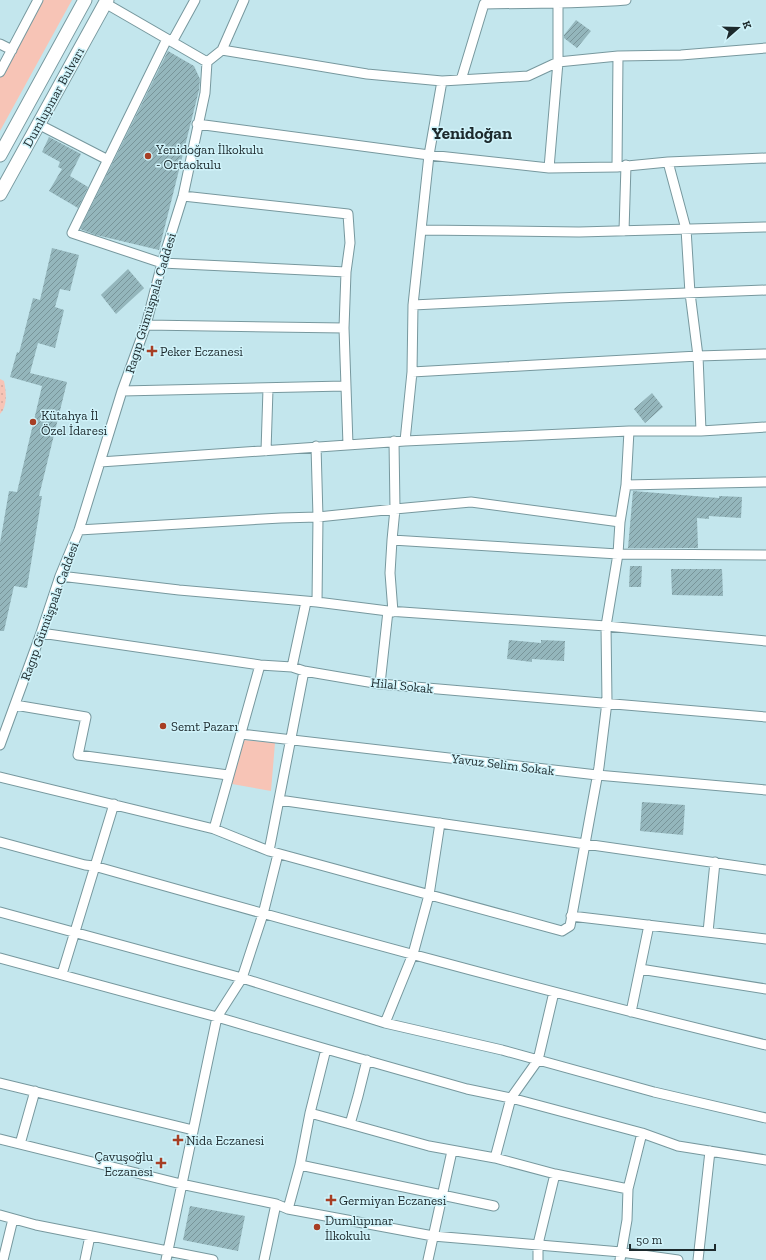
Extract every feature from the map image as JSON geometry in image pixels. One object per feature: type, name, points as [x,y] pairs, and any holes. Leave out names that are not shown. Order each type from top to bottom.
[{"type":"main road","name":"Dumlupınar Bulvarı","points":[[0,155],[85,0]]},
{"type":"main road","name":"Dumlupınar Bulvarı","points":[[0,194],[106,2]]},
{"type":"street","points":[[0,72],[38,0]]},
{"type":"street","points":[[195,0],[170,40],[72,233],[162,263],[346,272]]},
{"type":"street","points":[[106,2],[206,62],[222,50],[244,0]]},
{"type":"street","points":[[462,80],[484,4],[558,1],[588,3],[626,0]]},
{"type":"street","points":[[549,168],[558,62],[558,1]]},
{"type":"street","points":[[0,44],[12,50]]},
{"type":"street","points":[[222,50],[367,74],[442,81],[528,76],[558,62],[618,56],[680,55],[766,48]]},
{"type":"street","points":[[617,167],[618,56]]},
{"type":"street","name":"Ragıp Gümüşpala Caddesi","points":[[0,745],[60,576],[79,530],[122,391],[146,324],[162,263],[183,196],[205,93],[206,62]]},
{"type":"street","points":[[405,441],[412,372],[413,305],[429,155],[442,81]]},
{"type":"street","points":[[38,124],[108,160]]},
{"type":"street","points":[[198,124],[429,155],[549,168],[617,167],[668,162],[766,158]]},
{"type":"street","points":[[668,162],[686,229],[690,293],[698,356],[701,431]]},
{"type":"street","points":[[624,231],[626,165]]},
{"type":"street","points":[[183,196],[348,214],[350,243],[346,272],[344,328],[348,445]]},
{"type":"street","points":[[422,230],[579,232],[766,227]]},
{"type":"street","points":[[413,305],[766,290]]},
{"type":"street","points":[[146,324],[344,328]]},
{"type":"street","points":[[412,372],[698,356],[766,354]]},
{"type":"street","points":[[122,391],[268,389],[345,386]]},
{"type":"street","points":[[266,450],[268,389]]},
{"type":"street","points":[[100,462],[394,441],[629,431],[701,431],[766,427]]},
{"type":"street","points":[[0,776],[214,828],[273,852],[562,931],[570,926],[597,775],[607,702],[606,626],[618,554],[620,522],[626,485],[629,431]]},
{"type":"street","points":[[380,684],[391,612],[390,573],[395,509],[394,441]]},
{"type":"street","points":[[316,446],[318,517],[317,602]]},
{"type":"street","points":[[626,485],[766,482]]},
{"type":"street","points":[[79,530],[318,517],[471,502],[620,522]]},
{"type":"street","points":[[392,540],[618,554],[766,555]]},
{"type":"street","points":[[60,576],[179,590],[317,602],[391,612],[606,626],[766,641]]},
{"type":"street","points":[[292,667],[306,602]]},
{"type":"street","name":"Hilal Sokak","points":[[41,633],[260,665],[292,667],[304,671],[380,684],[607,702],[766,717]]},
{"type":"street","points":[[214,828],[260,665]]},
{"type":"street","points":[[167,1256],[217,1017],[242,978],[263,914],[273,852],[279,800],[304,671]]},
{"type":"street","points":[[15,705],[86,717],[78,755],[228,775]]},
{"type":"street","name":"Yavuz Selim Sokak","points":[[240,734],[597,775],[766,790]]},
{"type":"street","points":[[279,800],[766,870]]},
{"type":"street","points":[[62,974],[114,804]]},
{"type":"street","points":[[385,1023],[413,954],[429,895],[440,823]]},
{"type":"street","points":[[0,842],[85,865],[94,866],[263,914],[554,992],[766,1045]]},
{"type":"street","points":[[708,932],[715,862]]},
{"type":"street","points":[[0,912],[242,978],[385,1023],[494,1048],[654,1092],[766,1118]]},
{"type":"street","points":[[571,916],[766,939]]},
{"type":"street","points":[[631,1012],[649,925]]},
{"type":"street","points":[[0,958],[217,1017],[467,1089],[511,1098],[642,1133],[678,1146],[766,1160]]},
{"type":"street","points":[[640,969],[766,989]]},
{"type":"street","points":[[495,1158],[511,1098],[538,1060],[554,992]]},
{"type":"street","points":[[288,1209],[300,1165],[310,1113],[326,1049]]},
{"type":"street","points":[[350,1124],[366,1060]]},
{"type":"street","points":[[0,1082],[193,1130]]},
{"type":"street","points":[[20,1144],[34,1091]]},
{"type":"street","points":[[310,1113],[452,1151],[495,1158],[555,1174],[628,1189]]},
{"type":"street","points":[[621,1256],[627,1220],[628,1189],[642,1133]]},
{"type":"street","points":[[0,1139],[181,1184],[276,1204],[288,1209],[433,1236],[538,1244],[621,1256],[678,1260]]},
{"type":"street","points":[[428,1260],[452,1151]]},
{"type":"street","points":[[698,1260],[710,1151]]},
{"type":"street","points":[[300,1165],[494,1206]]},
{"type":"street","points":[[538,1260],[538,1244],[555,1174]]},
{"type":"street","points":[[264,1260],[276,1204]]},
{"type":"street","points":[[0,1216],[90,1236],[167,1256],[213,1260]]},
{"type":"street","points":[[3,1260],[13,1219]]},
{"type":"street","points":[[85,1260],[90,1236]]},
{"type":"shaded area","points":[[39,0],[72,0],[0,131],[0,74]]},
{"type":"shaded area","points":[[0,379],[4,381],[6,398],[3,411],[0,414]]},
{"type":"shaded area","points":[[243,740],[275,743],[271,791],[232,784]]},
{"type":"building","points":[[576,20],[591,31],[577,48],[564,38],[564,35]]},
{"type":"building","name":"Yenidoğan İlkokulu - Ortaokulu","points":[[168,51],[194,66],[200,79],[199,90],[159,250],[96,235],[80,229]]},
{"type":"building","points":[[49,137],[81,154],[70,176],[88,187],[78,208],[49,191],[62,169],[58,167],[60,162],[42,152]]},
{"type":"building","points":[[52,248],[79,255],[70,291],[60,289],[55,307],[64,310],[55,348],[38,343],[30,373],[67,382],[39,496],[42,496],[27,588],[14,586],[4,631],[0,631],[0,543],[9,491],[17,492],[42,386],[10,377],[17,352],[19,353],[33,298],[40,300]]},
{"type":"building","points":[[128,269],[144,288],[116,314],[101,295]]},
{"type":"building","points":[[652,393],[663,407],[645,423],[634,409]]},
{"type":"building","points":[[633,491],[719,498],[719,496],[742,497],[741,518],[709,516],[709,519],[697,518],[698,548],[628,548]]},
{"type":"building","points":[[630,566],[642,566],[641,587],[629,587]]},
{"type":"building","points":[[671,569],[722,569],[723,596],[672,595]]},
{"type":"building","points":[[509,640],[541,643],[541,640],[565,641],[564,661],[532,659],[532,662],[507,659]]},
{"type":"building","points":[[642,802],[685,805],[683,835],[640,831]]},
{"type":"building","points":[[190,1206],[245,1216],[238,1251],[183,1240]]},
{"type":"place","name":"Yenidoğan İlkokulu - Ortaokulu","points":[[148,156]]},
{"type":"place","name":"Peker Eczanesi","points":[[152,351]]},
{"type":"place","name":"Kütahya İl Özel İdaresi","points":[[33,422]]},
{"type":"place","name":"Semt Pazarı","points":[[163,726]]},
{"type":"place","name":"Nida Eczanesi","points":[[178,1140]]},
{"type":"place","name":"Çavuşoğlu Eczanesi","points":[[161,1163]]},
{"type":"place","name":"Germiyan Eczanesi","points":[[331,1200]]},
{"type":"place","name":"Dumlupınar İlkokulu","points":[[317,1227]]},
{"type":"district","name":"Yenidoğan","points":[[472,133]]}]
